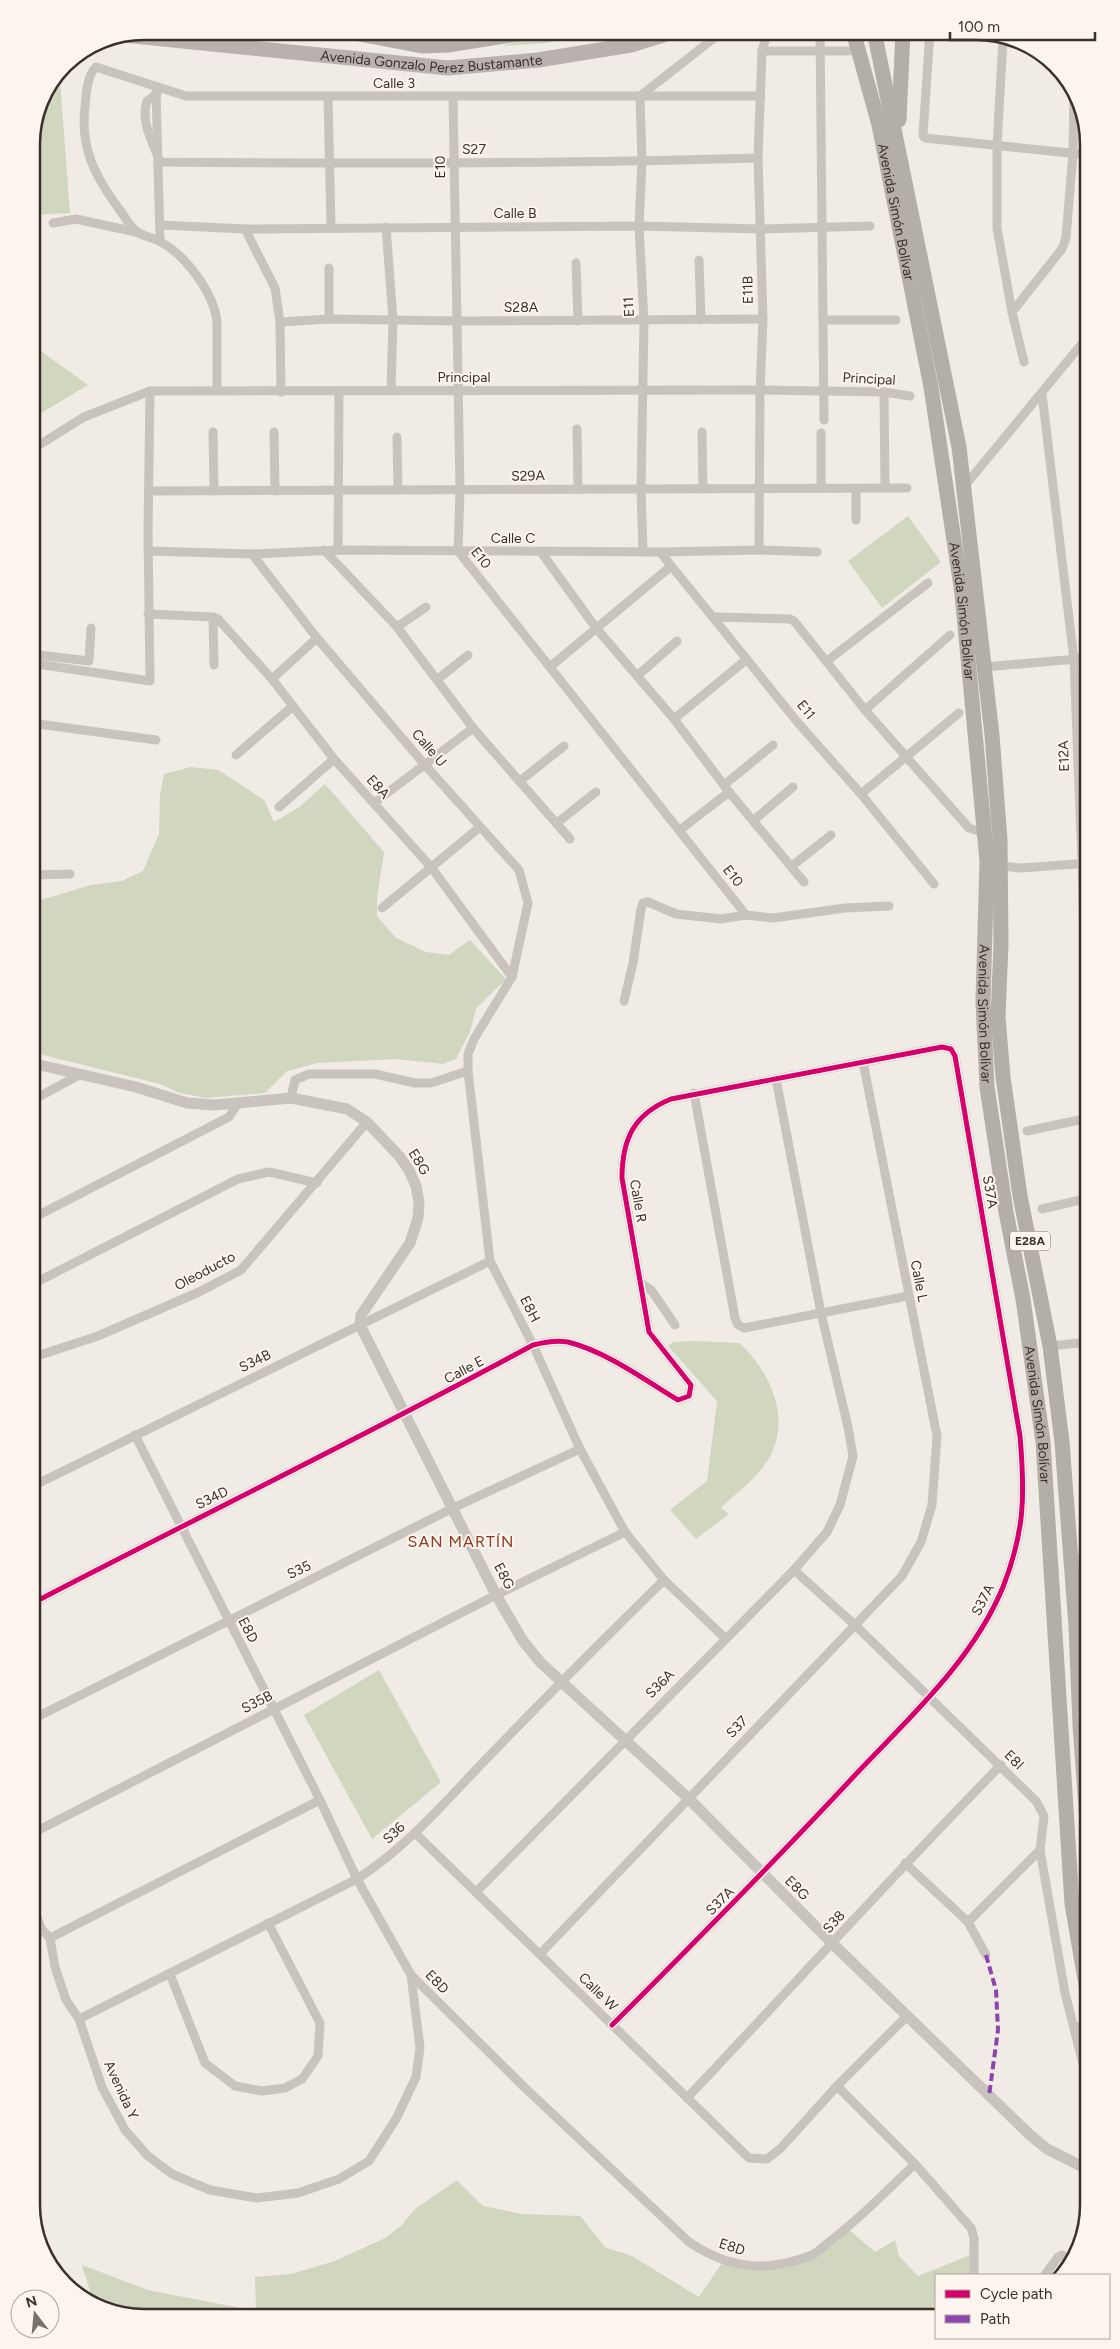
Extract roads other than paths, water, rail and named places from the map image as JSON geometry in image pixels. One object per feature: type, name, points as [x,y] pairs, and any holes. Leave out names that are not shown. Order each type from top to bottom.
[{"type":"highway","points":[[390,40],[422,46],[457,44],[482,40]]},
{"type":"highway","name":"Avenida Simón Bolívar","points":[[855,40],[879,125],[931,387],[962,594],[987,861],[984,948],[987,1087],[1006,1212],[1023,1299],[1043,1442],[1072,1904],[1080,1951]]},
{"type":"highway","name":"Avenida Simón Bolívar","points":[[876,40],[959,447],[984,667],[1001,866],[998,1017],[1003,1077],[1019,1188],[1050,1346],[1062,1442],[1080,1712]]},
{"type":"highway","points":[[898,144],[902,40]]},
{"type":"highway","points":[[1065,1779],[1072,1775],[1079,1779],[1080,1784]]},
{"type":"main road","name":"Avenida Gonzalo Perez Bustamante","points":[[196,40],[448,68],[538,60],[631,45],[647,40]]},
{"type":"street","points":[[640,96],[667,77],[712,40]]},
{"type":"street","name":"E11B","points":[[759,550],[760,390],[763,319],[758,158],[762,51],[765,40]]},
{"type":"street","points":[[820,40],[824,420]]},
{"type":"street","points":[[929,40],[923,135],[925,138],[1080,153]]},
{"type":"street","points":[[1003,44],[997,146],[997,228],[1012,312],[1024,362]]},
{"type":"street","points":[[762,51],[849,51]]},
{"type":"street","name":"Calle 3","points":[[136,232],[99,182],[88,154],[83,124],[86,93],[93,70],[96,67],[103,68],[156,91],[186,96],[761,96]]},
{"type":"street","points":[[663,97],[661,91],[667,77]]},
{"type":"street","points":[[156,91],[160,162],[160,241]]},
{"type":"street","name":"E11","points":[[640,96],[642,162],[639,226],[644,321],[641,489],[643,550]]},
{"type":"street","points":[[328,97],[332,226]]},
{"type":"street","name":"E10","points":[[453,97],[460,490],[458,551],[551,666],[746,915]]},
{"type":"street","points":[[1012,312],[1062,248],[1066,238],[1073,153],[1074,110]]},
{"type":"street","name":"S27","points":[[160,162],[330,164],[642,162],[758,158]]},
{"type":"street","points":[[54,223],[76,218],[136,232],[160,241],[189,266],[206,288],[216,313],[217,391]]},
{"type":"street","name":"Calle B","points":[[161,225],[245,228],[332,226],[639,226],[761,229],[870,226]]},
{"type":"street","points":[[386,227],[393,319],[391,391]]},
{"type":"street","points":[[245,228],[273,280],[280,322],[280,392]]},
{"type":"street","points":[[699,260],[701,320]]},
{"type":"street","points":[[576,263],[578,321]]},
{"type":"street","points":[[329,268],[329,319]]},
{"type":"street","name":"S28A","points":[[280,322],[329,319],[458,321],[763,319]]},
{"type":"street","points":[[823,320],[896,320]]},
{"type":"street","points":[[963,488],[1080,345]]},
{"type":"street","name":"Principal","points":[[40,445],[84,417],[150,391],[823,390],[884,392],[910,396]]},
{"type":"street","points":[[40,664],[150,681],[148,551],[150,391]]},
{"type":"street","points":[[338,550],[339,392]]},
{"type":"street","points":[[884,392],[885,488]]},
{"type":"street","name":"E12A","points":[[1042,394],[1074,660],[1080,771]]},
{"type":"street","points":[[577,429],[578,489]]},
{"type":"street","points":[[213,432],[214,491]]},
{"type":"street","points":[[274,432],[275,490]]},
{"type":"street","points":[[702,432],[703,489]]},
{"type":"street","points":[[821,433],[821,488]]},
{"type":"street","points":[[397,437],[398,490]]},
{"type":"street","name":"S29A","points":[[149,491],[275,490],[338,492],[398,490],[908,488]]},
{"type":"street","points":[[856,489],[856,520]]},
{"type":"street","points":[[324,550],[397,628],[438,678],[473,728],[570,839]]},
{"type":"street","name":"Calle C","points":[[148,551],[252,554],[324,550],[541,552],[643,550],[660,552],[759,550],[817,552]]},
{"type":"street","points":[[541,552],[596,628],[674,719],[726,788],[804,882]]},
{"type":"street","name":"E11","points":[[660,552],[670,567],[810,736],[861,794],[934,884]]},
{"type":"street","name":"Calle U","points":[[252,554],[317,638],[425,765],[519,870],[525,886],[528,903],[512,978]]},
{"type":"street","points":[[551,666],[670,567]]},
{"type":"street","points":[[827,661],[928,583]]},
{"type":"street","points":[[397,628],[426,607]]},
{"type":"street","points":[[148,614],[216,618],[214,665]]},
{"type":"street","name":"E8A","points":[[216,618],[272,679],[334,759],[431,867],[512,978]]},
{"type":"street","points":[[714,618],[790,619],[794,621],[865,710],[969,828],[985,832]]},
{"type":"street","points":[[40,655],[89,661],[91,628]]},
{"type":"street","points":[[865,710],[950,635]]},
{"type":"street","points":[[272,679],[317,638]]},
{"type":"street","points":[[637,676],[677,641]]},
{"type":"street","points":[[438,678],[468,655]]},
{"type":"street","points":[[674,719],[748,659]]},
{"type":"street","points":[[984,667],[1080,659]]},
{"type":"street","points":[[236,755],[293,706]]},
{"type":"street","points":[[861,794],[960,713]]},
{"type":"street","points":[[40,724],[156,740]]},
{"type":"street","points":[[374,803],[473,728]]},
{"type":"street","points":[[680,830],[772,745]]},
{"type":"street","points":[[520,781],[564,746]]},
{"type":"street","points":[[280,807],[334,759]]},
{"type":"street","points":[[754,820],[792,788]]},
{"type":"street","points":[[557,824],[596,792]]},
{"type":"street","points":[[382,908],[480,827]]},
{"type":"street","points":[[792,866],[831,835]]},
{"type":"street","points":[[1001,866],[1021,868],[1080,864]]},
{"type":"street","points":[[40,875],[70,874]]},
{"type":"street","points":[[624,1002],[644,903],[648,902],[676,914],[721,919],[746,915],[773,918],[845,908],[889,906]]},
{"type":"street","name":"E8H","points":[[512,978],[474,1039],[468,1054],[468,1070],[490,1262],[533,1345],[580,1449],[625,1532],[664,1580],[725,1638]]},
{"type":"street","name":"Calle R","points":[[533,1345],[549,1341],[568,1342],[619,1365],[678,1400],[683,1399],[691,1391],[691,1385],[650,1332],[622,1178],[622,1155],[631,1131],[654,1106],[694,1093],[942,1047],[951,1048]]},
{"type":"street","name":"S37A","points":[[612,2024],[762,1874],[929,1697],[972,1644],[1002,1588],[1019,1537],[1024,1491],[1020,1436],[956,1056],[951,1048]]},
{"type":"street","name":"Calle L","points":[[862,1062],[937,1436],[932,1506]]},
{"type":"street","name":"E8G","points":[[40,1065],[81,1074],[187,1103],[201,1105],[291,1098],[348,1109],[367,1122],[399,1156],[409,1170],[416,1186],[419,1202],[418,1218],[410,1243],[361,1315],[360,1326],[496,1596],[523,1641],[561,1682],[626,1739],[688,1798],[833,1944],[1030,2135],[1047,2149],[1080,2166]]},
{"type":"street","points":[[291,1098],[295,1080],[309,1074],[374,1074],[415,1083],[431,1083],[468,1070]]},
{"type":"street","points":[[40,1096],[81,1074]]},
{"type":"street","name":"S36A","points":[[476,1892],[794,1570],[827,1532],[840,1505],[853,1456],[821,1313],[776,1079]]},
{"type":"street","points":[[694,1093],[735,1318],[738,1325],[744,1328],[908,1296]]},
{"type":"street","points":[[40,1214],[229,1117],[238,1103]]},
{"type":"street","points":[[1028,1131],[1080,1120]]},
{"type":"street","name":"Oleoducto","points":[[40,1355],[98,1336],[199,1292],[242,1270],[367,1122]]},
{"type":"street","points":[[40,1280],[238,1179],[269,1172],[317,1183]]},
{"type":"street","points":[[1042,1209],[1080,1200]]},
{"type":"street","name":"S34B","points":[[40,1482],[490,1262]]},
{"type":"street","points":[[641,1283],[652,1291],[675,1325]]},
{"type":"street","points":[[1050,1346],[1080,1343]]},
{"type":"street","name":"Calle E","points":[[405,1414],[533,1345]]},
{"type":"street","name":"S34D","points":[[40,1599],[182,1525],[405,1414]]},
{"type":"street","name":"E8D","points":[[135,1435],[320,1800],[357,1878],[411,1975],[523,2086],[689,2242],[703,2252],[741,2266],[762,2268],[813,2254],[848,2228],[915,2164]]},
{"type":"street","name":"S35","points":[[40,1715],[453,1508],[580,1449]]},
{"type":"street","name":"S37","points":[[540,1954],[902,1576],[921,1542],[932,1506]]},
{"type":"street","name":"S35B","points":[[40,1829],[625,1532]]},
{"type":"street","points":[[1071,1559],[1080,1558]]},
{"type":"street","name":"E8I","points":[[794,1570],[856,1626],[1036,1801],[1044,1816],[1040,1850],[1065,1993],[1074,2027]]},
{"type":"street","name":"S36","points":[[79,2019],[357,1878],[382,1863],[415,1833],[561,1682],[664,1580]]},
{"type":"street","name":"S38","points":[[687,2098],[833,1944],[905,1863],[1001,1765]]},
{"type":"street","points":[[50,1938],[320,1800]]},
{"type":"street","name":"Calle W","points":[[415,1833],[749,2158],[767,2159],[781,2148],[837,2086]]},
{"type":"street","points":[[968,1922],[1040,1850]]},
{"type":"street","points":[[905,1863],[968,1922],[986,1955]]},
{"type":"street","points":[[170,1974],[206,2064],[235,2086],[262,2091],[285,2088],[302,2079],[318,2056],[320,2024],[268,1923]]},
{"type":"street","name":"Avenida Y","points":[[40,1925],[50,1938],[55,1967],[66,2000],[79,2019],[102,2087],[124,2130],[148,2156],[172,2174],[210,2190],[257,2198],[298,2193],[339,2179],[369,2161],[396,2119],[416,2077],[420,2048],[411,1975]]},
{"type":"street","points":[[907,2016],[837,2086],[915,2164],[971,2228],[974,2238],[974,2274]]},
{"type":"street","points":[[1080,2027],[1074,2027],[1080,2051]]},
{"type":"street","points":[[1046,2274],[1058,2257],[1062,2255],[1065,2258]]},
{"type":"district","name":"SAN MARTÍN","points":[[461,1541]]}]
